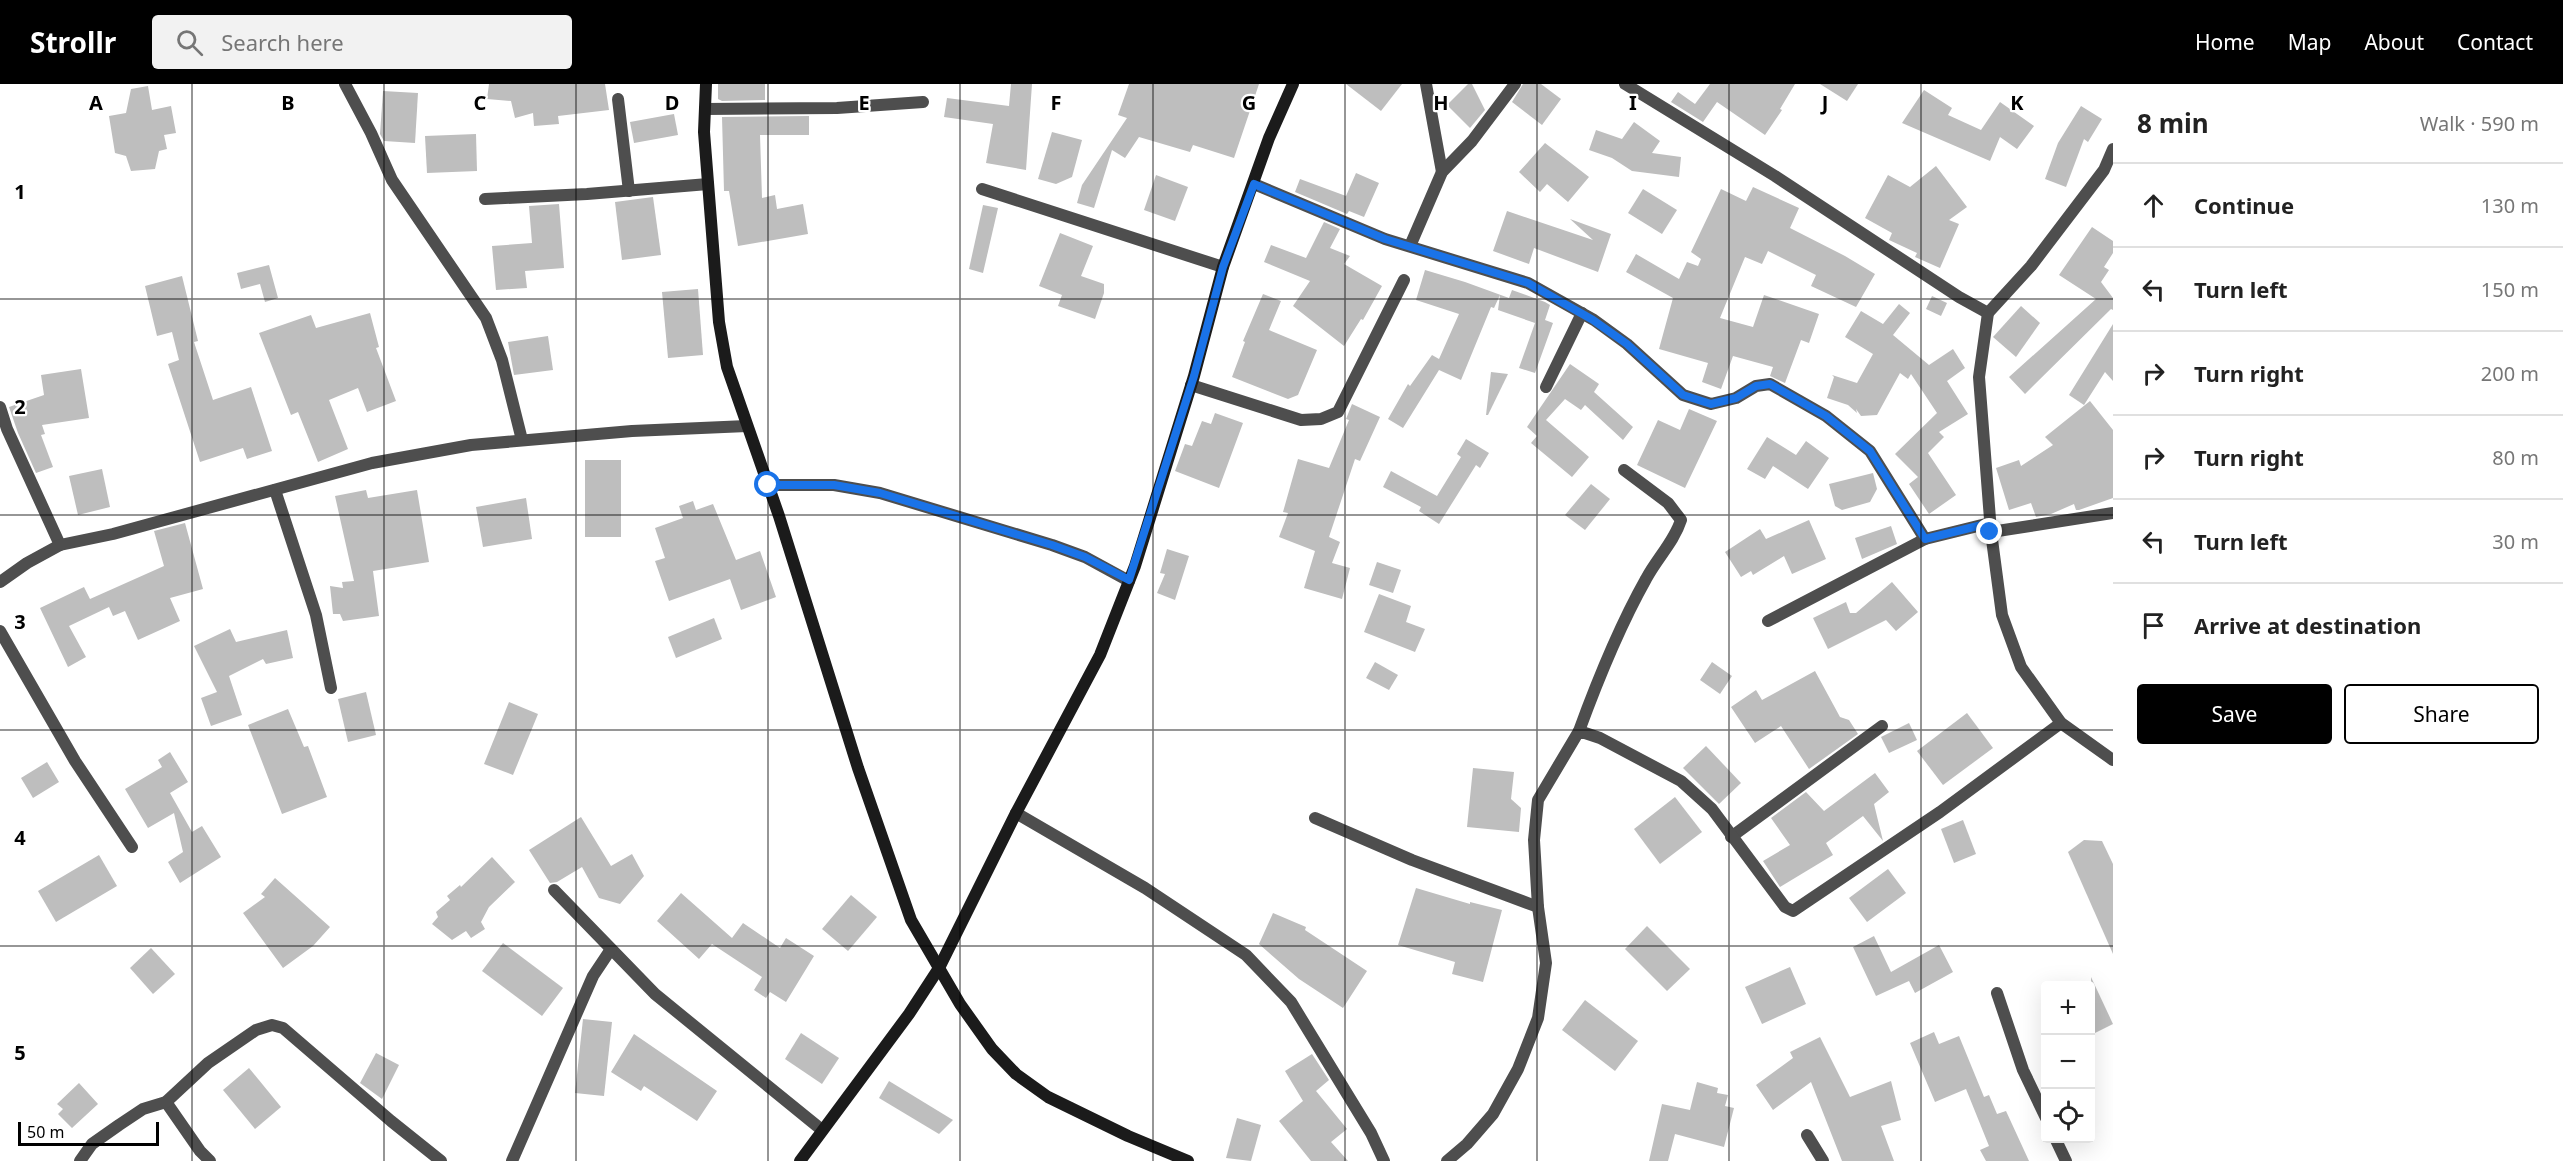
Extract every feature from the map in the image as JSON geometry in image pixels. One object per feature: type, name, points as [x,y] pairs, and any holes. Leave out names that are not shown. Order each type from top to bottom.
[{"type":"street","points":[[345,84],[371,133],[392,180],[486,318],[502,360],[522,440]]},
{"type":"street","points":[[706,84],[708,184],[719,322],[726,367],[768,485],[858,768],[907,909],[960,1004],[992,1049],[1016,1074],[1048,1097],[1128,1136],[1188,1161]]},
{"type":"street","points":[[800,1161],[909,1014],[939,968],[1016,813],[1100,655],[1129,580],[1191,385],[1223,267],[1269,138],[1293,84]]},
{"type":"street","points":[[1426,84],[1443,172]]},
{"type":"street","points":[[1410,246],[1443,172],[1472,141],[1515,84]]},
{"type":"street","points":[[1624,84],[1775,176],[1959,297],[1988,313]]},
{"type":"street","points":[[618,99],[629,191]]},
{"type":"street","points":[[705,109],[837,108],[922,102]]},
{"type":"street","points":[[2113,150],[2108,174],[2031,266],[1988,313],[1979,377],[1990,528],[2001,615],[2021,667],[2061,723],[2113,760]]},
{"type":"street","points":[[485,199],[708,184]]},
{"type":"street","points":[[1254,184],[1385,239],[1528,283],[1582,314],[1627,344],[1683,395],[1711,404],[1736,398],[1756,386],[1770,384],[1826,416],[1870,451],[1925,539]]},
{"type":"street","points":[[982,189],[1223,267]]},
{"type":"street","points":[[1191,385],[1301,420],[1321,419],[1338,412],[1404,280]]},
{"type":"street","points":[[1546,387],[1582,314]]},
{"type":"street","points":[[0,407],[7,429],[60,545]]},
{"type":"street","points":[[0,582],[27,563],[60,545],[113,534],[372,463],[471,445],[632,431],[747,426]]},
{"type":"street","points":[[1447,1161],[1467,1144],[1493,1114],[1518,1069],[1538,1018],[1546,963],[1534,840],[1538,800],[1579,731],[1596,684],[1646,578],[1677,532],[1681,520],[1668,503],[1624,470]]},
{"type":"street","points":[[768,485],[834,485],[880,493],[1052,545],[1085,557],[1129,580]]},
{"type":"street","points":[[275,490],[316,615],[331,688]]},
{"type":"street","points":[[1768,621],[1925,539],[1990,528],[2113,513]]},
{"type":"street","points":[[0,631],[75,761],[132,847]]},
{"type":"street","points":[[1579,731],[1600,738],[1681,781],[1712,809],[1785,907],[1793,911],[1940,812],[2061,723]]},
{"type":"street","points":[[1731,837],[1882,726]]},
{"type":"street","points":[[1016,813],[1145,888],[1246,955],[1291,1002],[1371,1133],[1384,1161]]},
{"type":"street","points":[[1315,818],[1412,860],[1539,907]]},
{"type":"street","points":[[554,890],[655,994],[822,1130]]},
{"type":"street","points":[[512,1161],[593,976],[611,949]]},
{"type":"street","points":[[1997,993],[2023,1070],[2041,1108]]},
{"type":"street","points":[[80,1161],[92,1144],[143,1109],[166,1102],[208,1063],[256,1030],[272,1025],[284,1028],[441,1161]]},
{"type":"street","points":[[166,1102],[200,1151],[210,1161]]},
{"type":"street","points":[[1807,1135],[1823,1161]]},
{"type":"street","points":[[2057,1143],[2066,1161]]},
{"type":"building","points":[[489,84],[605,84],[609,110],[558,116],[559,124],[534,126],[533,113],[515,118],[511,101],[487,99]]},
{"type":"building","points":[[718,84],[765,84],[765,100],[722,101],[718,99]]},
{"type":"building","points":[[1011,84],[1032,84],[1026,170],[986,163],[993,124],[944,117],[947,98],[1009,106]]},
{"type":"building","points":[[1129,84],[1259,84],[1234,158],[1193,145],[1190,152],[1139,137],[1125,158],[1112,150],[1094,208],[1077,203],[1082,185],[1127,118],[1118,115]]},
{"type":"building","points":[[1346,84],[1402,84],[1381,111]]},
{"type":"building","points":[[1468,84],[1472,84],[1485,110],[1470,128],[1447,105]]},
{"type":"building","points":[[1523,84],[1541,84],[1561,99],[1542,125],[1512,102]]},
{"type":"building","points":[[1710,84],[1795,84],[1780,109],[1782,110],[1765,135],[1717,102],[1703,122],[1671,102],[1678,92],[1695,104]]},
{"type":"building","points":[[1820,84],[1858,84],[1847,101]]},
{"type":"building","points":[[148,86],[152,110],[171,106],[176,133],[164,135],[167,149],[159,151],[155,169],[131,171],[126,156],[115,153],[109,116],[126,113],[131,89]]},
{"type":"building","points":[[1924,90],[1952,108],[1948,115],[1981,130],[2000,102],[2034,126],[2017,149],[2000,137],[1990,161],[1902,123]]},
{"type":"building","points":[[383,91],[418,93],[415,143],[384,141],[380,134]]},
{"type":"building","points":[[2081,106],[2102,119],[2088,142],[2084,139],[2066,187],[2045,179],[2058,143]]},
{"type":"building","points":[[674,114],[678,135],[634,143],[630,122]]},
{"type":"building","points":[[809,116],[809,135],[760,135],[762,198],[775,195],[777,209],[803,204],[808,234],[738,246],[729,191],[724,191],[722,117]]},
{"type":"building","points":[[1634,122],[1660,141],[1652,153],[1681,157],[1679,177],[1632,171],[1612,158],[1589,150],[1596,130],[1622,139]]},
{"type":"building","points":[[1052,132],[1082,140],[1072,177],[1056,184],[1038,179]]},
{"type":"building","points":[[476,134],[477,171],[427,173],[425,136]]},
{"type":"building","points":[[1545,143],[1589,177],[1568,202],[1547,184],[1540,192],[1519,172]]},
{"type":"building","points":[[1936,166],[1967,207],[1949,220],[1959,224],[1940,268],[1915,257],[1917,253],[1889,240],[1892,233],[1865,218],[1888,175],[1910,187]]},
{"type":"building","points":[[1356,173],[1379,183],[1364,217],[1349,211],[1347,214],[1295,192],[1300,179],[1346,196]]},
{"type":"building","points":[[1156,175],[1188,187],[1175,221],[1144,210]]},
{"type":"building","points":[[1753,187],[1799,208],[1790,228],[1875,274],[1856,307],[1811,286],[1816,275],[1768,251],[1762,264],[1745,257],[1720,318],[1753,327],[1764,295],[1819,314],[1809,343],[1801,340],[1785,383],[1770,376],[1773,367],[1733,356],[1721,389],[1702,382],[1708,363],[1659,349],[1673,298],[1626,272],[1636,254],[1679,279],[1687,262],[1698,266],[1701,259],[1691,252],[1721,189],[1746,201]]},
{"type":"building","points":[[1643,189],[1677,210],[1662,234],[1628,213]]},
{"type":"building","points":[[653,197],[661,255],[622,260],[615,202]]},
{"type":"building","points":[[559,204],[564,268],[525,271],[527,288],[496,290],[492,246],[532,243],[529,206]]},
{"type":"building","points":[[983,205],[998,208],[983,273],[969,269]]},
{"type":"building","points":[[1507,211],[1593,240],[1570,219],[1611,234],[1598,272],[1534,248],[1529,264],[1493,251]]},
{"type":"building","points":[[1324,222],[1340,229],[1330,248],[1350,256],[1344,264],[1382,286],[1363,320],[1361,319],[1344,346],[1293,306],[1310,281],[1264,262],[1271,245],[1306,258]]},
{"type":"building","points":[[2092,227],[2113,241],[2113,253],[2104,267],[2109,270],[2101,282],[2113,298],[2113,310],[2111,309],[2025,394],[2009,377],[2096,299],[2059,275]]},
{"type":"building","points":[[1060,233],[1093,246],[1081,276],[1104,284],[1104,293],[1095,319],[1058,306],[1062,295],[1039,286]]},
{"type":"building","points":[[269,265],[278,298],[265,302],[260,284],[241,289],[237,273]]},
{"type":"building","points":[[1425,270],[1465,282],[1509,298],[1512,290],[1545,302],[1550,305],[1545,320],[1553,323],[1535,373],[1519,368],[1535,323],[1498,310],[1500,295],[1494,308],[1491,307],[1461,380],[1439,370],[1403,428],[1388,419],[1408,384],[1410,386],[1432,355],[1439,359],[1459,314],[1416,300]]},
{"type":"building","points":[[182,276],[198,341],[194,342],[213,400],[251,387],[272,451],[247,459],[243,448],[200,462],[168,364],[179,360],[172,332],[157,336],[145,286]]},
{"type":"building","points":[[698,289],[703,355],[668,358],[662,292]]},
{"type":"building","points":[[1263,294],[1281,301],[1269,330],[1317,350],[1298,395],[1288,399],[1232,377],[1245,342],[1243,341]]},
{"type":"building","points":[[1932,296],[1947,303],[1941,316],[1926,309]]},
{"type":"building","points":[[1899,304],[1910,313],[1893,335],[1929,365],[1953,349],[1965,368],[1947,381],[1968,414],[1939,432],[1944,437],[1928,453],[1956,495],[1929,514],[1909,484],[1918,477],[1895,454],[1937,413],[1911,374],[1908,379],[1900,373],[1877,415],[1861,416],[1856,409],[1857,413],[1848,405],[1827,398],[1834,377],[1832,375],[1857,383],[1873,354],[1845,337],[1861,311],[1883,324]]},
{"type":"building","points":[[2021,306],[2040,323],[2016,357],[1993,337]]},
{"type":"building","points":[[370,313],[379,347],[376,348],[396,401],[367,412],[358,388],[329,400],[348,449],[318,462],[298,412],[291,415],[259,333],[311,315],[316,328]]},
{"type":"building","points":[[2113,324],[2113,381],[2105,372],[2084,405],[2069,395]]},
{"type":"building","points":[[548,336],[553,370],[514,375],[508,342]]},
{"type":"building","points":[[1570,364],[1599,384],[1594,392],[1633,427],[1623,440],[1585,405],[1581,410],[1565,399],[1546,420],[1589,457],[1572,477],[1531,443],[1537,436],[1527,427]]},
{"type":"building","points":[[81,369],[89,418],[42,425],[45,434],[41,435],[53,467],[36,473],[9,407],[44,395],[41,375]]},
{"type":"building","points":[[1491,372],[1508,374],[1486,415]]},
{"type":"building","points":[[2090,401],[2113,430],[2113,498],[2079,510],[2076,510],[2074,504],[2051,514],[2036,517],[2031,503],[2009,510],[1996,468],[2019,460],[2021,466],[2053,445],[2045,437]]},
{"type":"building","points":[[1352,404],[1380,417],[1360,461],[1355,459],[1329,537],[1340,542],[1332,563],[1350,568],[1342,599],[1304,588],[1315,551],[1279,537],[1288,513],[1283,512],[1298,459],[1329,468],[1349,420],[1346,419]]},
{"type":"building","points":[[1689,409],[1717,421],[1685,488],[1637,465],[1658,420],[1680,430]]},
{"type":"building","points":[[1215,413],[1243,423],[1219,488],[1175,471],[1185,444],[1192,446],[1202,421],[1211,424]]},
{"type":"building","points":[[1767,437],[1796,455],[1806,441],[1829,458],[1808,489],[1773,466],[1765,479],[1747,469]]},
{"type":"building","points":[[1466,439],[1489,453],[1480,468],[1476,465],[1439,524],[1419,511],[1421,507],[1383,487],[1391,471],[1437,496],[1461,457],[1457,454]]},
{"type":"building","points":[[585,460],[621,460],[621,537],[585,537]]},
{"type":"building","points":[[102,469],[110,507],[78,515],[69,476]]},
{"type":"building","points":[[1873,473],[1877,489],[1870,502],[1842,510],[1835,506],[1829,484]]},
{"type":"building","points":[[1591,484],[1610,499],[1585,530],[1565,515]]},
{"type":"building","points":[[366,490],[368,498],[417,490],[429,562],[373,571],[379,616],[343,621],[340,614],[333,614],[330,586],[343,588],[342,582],[354,581],[335,496]]},
{"type":"building","points":[[526,498],[532,539],[483,547],[476,507]]},
{"type":"building","points":[[693,501],[696,510],[713,504],[736,560],[760,551],[776,597],[741,610],[730,579],[669,601],[655,561],[665,558],[655,528],[683,518],[679,506]]},
{"type":"building","points":[[1809,520],[1826,559],[1792,574],[1784,556],[1753,575],[1751,571],[1741,577],[1725,552],[1760,529],[1766,539]]},
{"type":"building","points":[[185,523],[203,589],[170,598],[180,621],[138,640],[125,611],[113,616],[109,607],[69,626],[86,657],[68,667],[40,608],[84,587],[90,599],[164,566],[154,531]]},
{"type":"building","points":[[1891,526],[1897,544],[1862,559],[1855,538]]},
{"type":"building","points":[[1167,549],[1189,556],[1175,600],[1157,593],[1165,574],[1160,573]]},
{"type":"building","points":[[1377,562],[1401,570],[1393,593],[1369,585]]},
{"type":"building","points":[[1892,582],[1918,612],[1896,631],[1886,620],[1828,649],[1813,618],[1846,602],[1850,613],[1856,613]]},
{"type":"building","points":[[1379,594],[1411,606],[1406,622],[1425,629],[1415,652],[1364,632]]},
{"type":"building","points":[[714,618],[722,639],[676,658],[668,637]]},
{"type":"building","points":[[230,629],[236,642],[287,630],[293,658],[266,664],[263,659],[229,676],[242,715],[211,726],[201,698],[217,692],[194,646]]},
{"type":"building","points":[[1375,662],[1398,675],[1389,690],[1366,678]]},
{"type":"building","points":[[1712,662],[1732,676],[1720,694],[1700,680]]},
{"type":"building","points":[[1815,671],[1840,717],[1849,720],[1858,734],[1809,769],[1781,726],[1755,743],[1731,707],[1756,690],[1762,700]]},
{"type":"building","points":[[366,692],[376,735],[348,742],[338,699]]},
{"type":"building","points":[[509,702],[538,714],[513,775],[484,764]]},
{"type":"building","points":[[288,709],[304,747],[308,746],[327,797],[282,814],[248,725]]},
{"type":"building","points":[[1967,713],[1993,748],[1943,785],[1917,751]]},
{"type":"building","points":[[1909,723],[1917,740],[1889,753],[1881,737]]},
{"type":"building","points":[[1706,746],[1741,783],[1719,804],[1683,768]]},
{"type":"building","points":[[170,752],[188,782],[170,793],[192,832],[202,826],[221,857],[180,883],[168,862],[183,852],[174,813],[148,828],[125,789],[162,767],[158,760]]},
{"type":"building","points":[[47,762],[59,782],[33,798],[21,778]]},
{"type":"building","points":[[1473,768],[1514,772],[1511,799],[1521,808],[1519,832],[1467,827]]},
{"type":"building","points":[[1875,773],[1889,792],[1874,804],[1883,841],[1863,816],[1826,843],[1833,855],[1780,887],[1763,861],[1790,845],[1771,818],[1806,792],[1824,811]]},
{"type":"building","points":[[1675,797],[1702,832],[1660,864],[1634,829]]},
{"type":"building","points":[[581,817],[611,866],[632,854],[644,876],[620,904],[599,898],[582,867],[557,882],[550,883],[529,850]]},
{"type":"building","points":[[1963,820],[1976,854],[1954,863],[1941,829]]},
{"type":"building","points":[[2084,840],[2102,841],[2113,864],[2113,954],[2068,852]]},
{"type":"building","points":[[99,855],[117,886],[56,922],[38,891]]},
{"type":"building","points":[[492,857],[515,882],[489,907],[481,922],[485,929],[471,938],[466,931],[452,940],[432,924],[438,917],[436,912],[450,900],[447,896],[460,885],[461,887]]},
{"type":"building","points":[[1888,869],[1906,893],[1867,922],[1849,898]]},
{"type":"building","points":[[275,878],[330,927],[313,946],[283,968],[243,913],[265,897],[261,894]]},
{"type":"building","points":[[1416,888],[1470,904],[1470,902],[1502,910],[1483,982],[1452,974],[1455,962],[1398,945]]},
{"type":"building","points":[[681,893],[732,938],[743,923],[780,948],[786,938],[814,956],[786,1002],[770,992],[766,998],[754,990],[762,977],[712,944],[699,959],[657,921]]},
{"type":"building","points":[[851,895],[877,917],[848,951],[822,929]]},
{"type":"building","points":[[1273,913],[1306,927],[1305,930],[1367,971],[1343,1008],[1299,979],[1259,944]]},
{"type":"building","points":[[1647,926],[1690,969],[1667,991],[1625,949]]},
{"type":"building","points":[[1874,936],[1891,972],[1939,945],[1953,972],[1915,993],[1909,981],[1876,996],[1853,947]]},
{"type":"building","points":[[503,943],[563,988],[542,1016],[482,971]]},
{"type":"building","points":[[151,948],[175,974],[153,994],[130,968]]},
{"type":"building","points":[[1790,967],[1806,1004],[1762,1024],[1745,987]]},
{"type":"building","points":[[2095,986],[2113,1024],[2095,1033]]},
{"type":"building","points":[[1585,1000],[1638,1041],[1615,1071],[1562,1030]]},
{"type":"building","points":[[583,1019],[612,1022],[604,1096],[575,1093]]},
{"type":"building","points":[[1934,1032],[1939,1044],[1959,1036],[1984,1097],[1989,1095],[1997,1114],[2006,1111],[2029,1161],[1986,1161],[1980,1150],[1989,1146],[1966,1089],[1935,1102],[1910,1043]]},
{"type":"building","points":[[801,1033],[839,1058],[822,1084],[785,1059]]},
{"type":"building","points":[[634,1034],[717,1091],[697,1121],[644,1086],[641,1091],[611,1072]]},
{"type":"building","points":[[1820,1037],[1850,1097],[1891,1081],[1901,1120],[1881,1126],[1894,1161],[1842,1161],[1811,1082],[1773,1110],[1756,1085],[1793,1058],[1790,1052]]},
{"type":"building","points":[[376,1053],[399,1065],[382,1099],[360,1083]]},
{"type":"building","points":[[1312,1054],[1329,1080],[1316,1091],[1347,1129],[1331,1142],[1348,1161],[1311,1161],[1279,1121],[1303,1101],[1285,1071]]},
{"type":"building","points":[[249,1068],[281,1107],[255,1129],[223,1090]]},
{"type":"building","points":[[889,1081],[953,1120],[939,1134],[879,1098]]},
{"type":"building","points":[[1697,1082],[1718,1088],[1717,1093],[1728,1095],[1725,1106],[1734,1108],[1724,1147],[1675,1134],[1668,1161],[1649,1161],[1662,1104],[1690,1110]]},
{"type":"building","points":[[79,1083],[98,1104],[72,1128],[58,1114],[63,1109],[57,1104]]},
{"type":"building","points":[[1237,1118],[1261,1125],[1251,1161],[1226,1158]]},
{"type":"route","points":[[768,485],[834,485],[880,493],[1052,545],[1085,557],[1129,580],[1194,376],[1223,267],[1254,184],[1385,239],[1528,283],[1593,320],[1627,344],[1683,395],[1711,404],[1736,398],[1756,386],[1770,384],[1826,416],[1870,451],[1925,539],[1990,523],[1990,532]]}]
